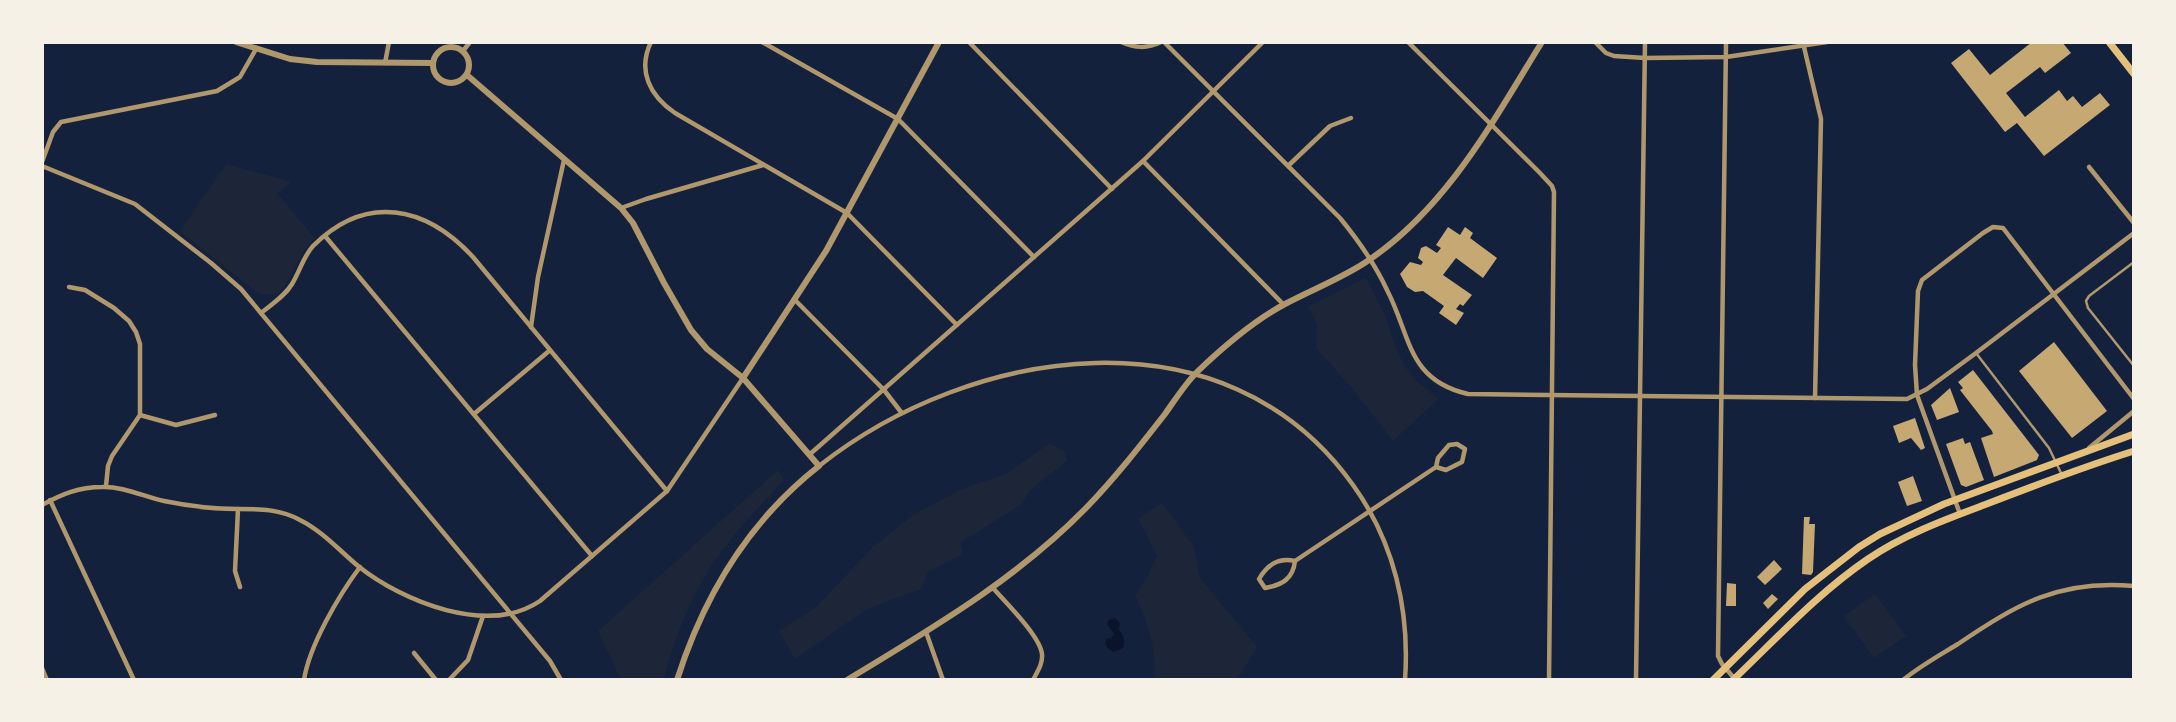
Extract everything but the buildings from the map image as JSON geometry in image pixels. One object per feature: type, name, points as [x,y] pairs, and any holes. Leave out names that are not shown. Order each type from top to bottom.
[{"type":"main road","points":[[2109,42],[2134,74]]},
{"type":"main road","points":[[1713,680],[1805,590],[1859,547],[1907,520],[1955,500],[2134,434]]},
{"type":"main road","points":[[1734,679],[1814,601],[1887,547],[1960,514],[2134,451]]},
{"type":"street","points":[[236,42],[290,59],[433,63]]},
{"type":"street","points":[[385,63],[389,42]]},
{"type":"street","points":[[463,51],[470,42]]},
{"type":"street","points":[[651,42],[646,55],[645,75],[659,102],[847,213],[957,325]]},
{"type":"street","points":[[762,42],[898,119],[1034,257]]},
{"type":"street","points":[[42,505],[78,488],[106,486],[166,502],[271,510],[300,520],[320,532],[360,567],[416,600],[442,609],[483,616],[510,614],[527,609],[540,601],[667,491],[826,251],[939,42]]},
{"type":"street","points":[[969,42],[1112,189]]},
{"type":"street","points":[[1121,42],[1134,47],[1163,42],[1289,165],[1360,243],[1386,287],[1413,354],[1440,384],[1468,394],[1907,399],[1917,395],[1976,353],[2134,234]]},
{"type":"street","points":[[808,455],[1143,161],[1263,42]]},
{"type":"street","points":[[1408,42],[1415,45],[1490,125],[1540,173],[1555,192],[1549,680]]},
{"type":"street","points":[[847,680],[993,588],[1048,543],[1087,507],[1124,466],[1196,373],[1242,334],[1284,305],[1369,260],[1414,225],[1453,181],[1542,42]]},
{"type":"street","points":[[1595,42],[1606,53],[1614,56],[1645,58],[1726,57],[1827,42]]},
{"type":"street","points":[[1636,680],[1645,42]]},
{"type":"street","points":[[1726,42],[1718,656],[1734,679]]},
{"type":"street","points":[[455,47],[463,51],[470,63],[467,75],[458,82],[445,83],[436,75],[433,63],[435,57],[444,48],[455,47]]},
{"type":"street","points":[[1804,47],[1821,119],[1815,398]]},
{"type":"street","points":[[256,49],[240,77],[217,91],[61,122],[53,132],[42,164],[135,204],[241,289],[550,661],[561,680]]},
{"type":"street","points":[[467,75],[621,208],[633,223],[691,330],[708,349],[743,378],[819,466]]},
{"type":"street","points":[[1289,165],[1330,126],[1351,118]]},
{"type":"street","points":[[531,328],[538,277],[564,160]]},
{"type":"street","points":[[1143,161],[1284,305]]},
{"type":"street","points":[[621,208],[764,165]]},
{"type":"street","points":[[2089,167],[2134,223]]},
{"type":"street","points":[[261,313],[286,293],[308,252],[325,236],[351,219],[376,213],[400,213],[425,219],[460,243],[667,491]]},
{"type":"street","points":[[1960,514],[1917,395],[1914,365],[1920,283],[1983,233],[1993,227],[1999,227],[2008,234],[2134,399]]},
{"type":"street","points":[[325,236],[592,556]]},
{"type":"street","points":[[69,287],[85,290],[99,297],[129,321],[136,332],[141,354],[139,415],[112,456],[106,486]]},
{"type":"street","points":[[795,300],[884,390],[901,412]]},
{"type":"street","points":[[474,414],[550,351]]},
{"type":"street","points":[[677,680],[694,631],[733,557],[780,501],[819,466],[849,444],[901,412],[990,379],[1052,367],[1117,363],[1196,373],[1223,382],[1257,399],[1305,432],[1342,470],[1370,510],[1388,550],[1401,593],[1406,634],[1405,680]]},
{"type":"street","points":[[2083,453],[2134,411]]},
{"type":"street","points":[[139,415],[176,425],[215,415]]},
{"type":"street","points":[[1296,561],[1284,559],[1269,565],[1259,579],[1261,585],[1265,588],[1279,586],[1285,582],[1296,561],[1436,467],[1438,458],[1449,445],[1457,444],[1465,450],[1462,462],[1446,470],[1436,467]]},
{"type":"street","points":[[50,500],[134,680]]},
{"type":"street","points":[[238,509],[235,571],[240,587]]},
{"type":"street","points":[[304,680],[308,661],[331,613],[360,567]]},
{"type":"street","points":[[1903,680],[1910,678],[1993,620],[2030,600],[2070,588],[2108,584],[2134,586]]},
{"type":"street","points":[[993,588],[1027,628],[1041,650],[1041,664],[1033,680]]},
{"type":"street","points":[[449,680],[468,660],[483,616]]},
{"type":"street","points":[[926,632],[943,680]]},
{"type":"street","points":[[414,653],[436,680]]},
{"type":"street","points":[[42,668],[47,680]]},
{"type":"lane","points":[[2134,262],[2086,301],[2134,366]]},
{"type":"lane","points":[[1976,353],[2049,448],[2062,475]]},
{"type":"shaded area","points":[[226,164],[292,182],[277,193],[315,239],[303,252],[288,282],[277,294],[264,295],[255,291],[180,231]]},
{"type":"shaded area","points":[[1366,278],[1385,315],[1404,365],[1415,380],[1438,399],[1393,441],[1353,389],[1316,348],[1317,324],[1308,307]]},
{"type":"shaded area","points":[[1050,443],[1065,452],[1067,460],[1036,486],[1023,503],[960,543],[963,554],[928,572],[921,589],[867,609],[795,659],[779,631],[814,609],[873,547],[913,515],[962,489],[1006,474]]},
{"type":"shaded area","points":[[778,470],[784,480],[730,540],[708,571],[681,625],[664,680],[621,680],[598,631]]},
{"type":"shaded area","points":[[1162,503],[1194,547],[1200,578],[1257,647],[1237,680],[1155,678],[1150,635],[1135,595],[1148,576],[1157,555],[1138,519]]},
{"type":"shaded area","points":[[1875,594],[1906,636],[1874,658],[1844,616]]},
{"type":"shaded area","points":[[1115,618],[1120,623],[1119,630],[1124,643],[1123,648],[1113,652],[1107,647],[1106,639],[1114,634],[1107,624]]}]
